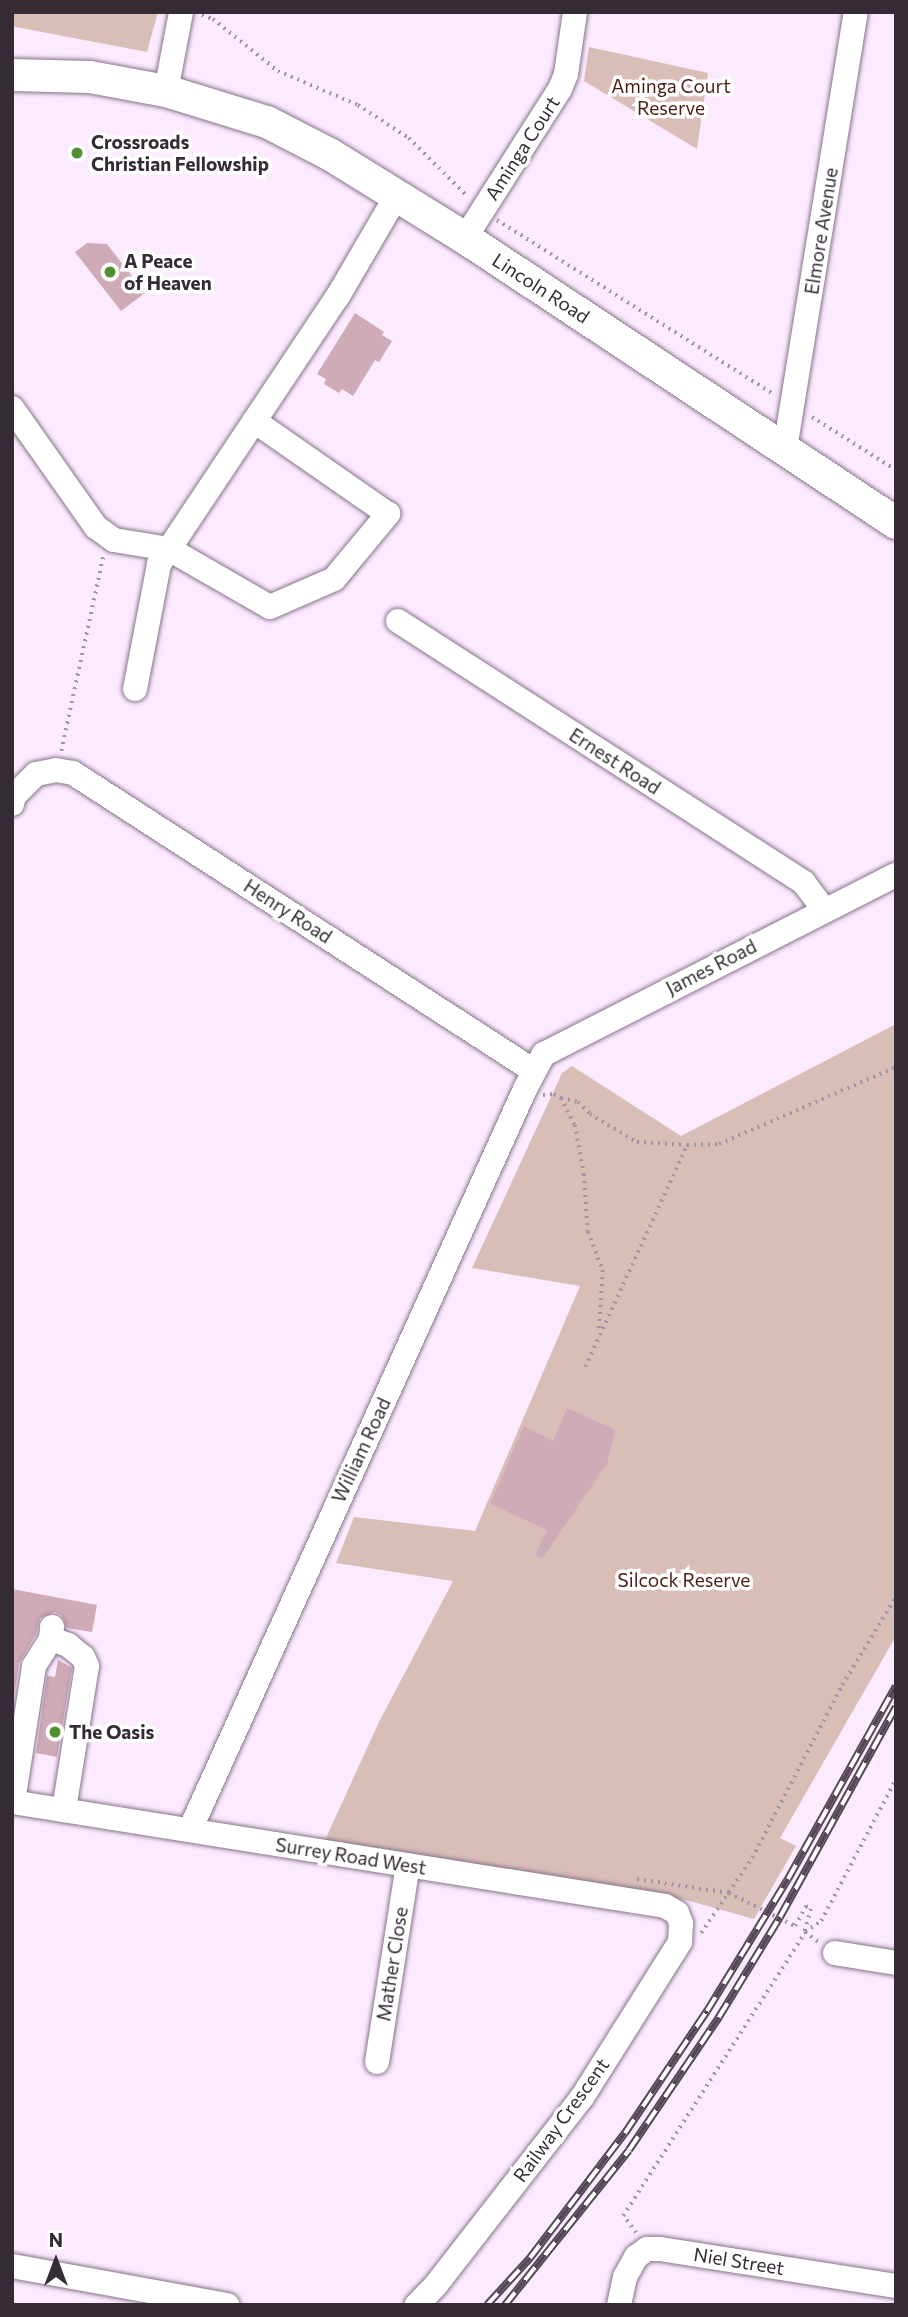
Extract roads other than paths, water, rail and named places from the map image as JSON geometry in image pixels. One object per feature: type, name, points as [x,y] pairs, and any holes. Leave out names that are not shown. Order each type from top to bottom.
[{"type":"main road","name":"Lincoln Road","points":[[12,75],[90,77],[166,90],[267,122],[331,155],[465,237],[896,523]]},
{"type":"street","points":[[166,90],[181,12]]},
{"type":"street","name":"Aminga Court","points":[[465,237],[560,89],[566,75],[575,12]]},
{"type":"street","name":"Elmore Avenue","points":[[785,449],[856,12]]},
{"type":"street","points":[[135,689],[159,564],[338,296],[397,195]]},
{"type":"street","points":[[12,408],[96,527],[114,540],[169,549],[270,607],[334,579],[388,514],[254,421]]},
{"type":"street","name":"Ernest Road","points":[[398,621],[804,883],[824,910]]},
{"type":"street","name":"Henry Road","points":[[12,804],[14,796],[46,772],[73,773],[530,1080]]},
{"type":"street","name":"James Road","points":[[530,1080],[544,1054],[563,1042],[896,875]]},
{"type":"street","name":"William Road","points":[[190,1830],[530,1080]]},
{"type":"street","points":[[13,1802],[34,1666],[52,1633],[83,1657],[87,1666],[65,1810]]},
{"type":"street","name":"Surrey Road West","points":[[13,1802],[666,1906],[677,1913],[681,1933]]},
{"type":"street","name":"Mather Close","points":[[377,2062],[408,1865]]},
{"type":"street","name":"Railway Crescent","points":[[417,2305],[436,2285],[583,2096],[681,1933]]},
{"type":"street","points":[[835,1954],[896,1963]]},
{"type":"street","name":"Niel Street","points":[[619,2305],[625,2277],[636,2257],[647,2249],[896,2287]]},
{"type":"street","points":[[12,2266],[222,2304]]},
{"type":"railway","points":[[487,2305],[530,2258],[625,2133],[707,2011],[788,1879],[896,1686]]},
{"type":"railway","points":[[505,2305],[629,2150],[719,2017],[780,1917],[896,1707]]},
{"type":"place","name":"Crossroads Christian Fellowship","points":[[77,153]]},
{"type":"place","name":"A Peace of Heaven","points":[[110,272]]},
{"type":"place","name":"The Oasis","points":[[55,1732]]},
{"type":"park label","name":"Aminga Court Reserve","points":[[671,97]]},
{"type":"park label","name":"Silcock Reserve","points":[[684,1580]]}]
